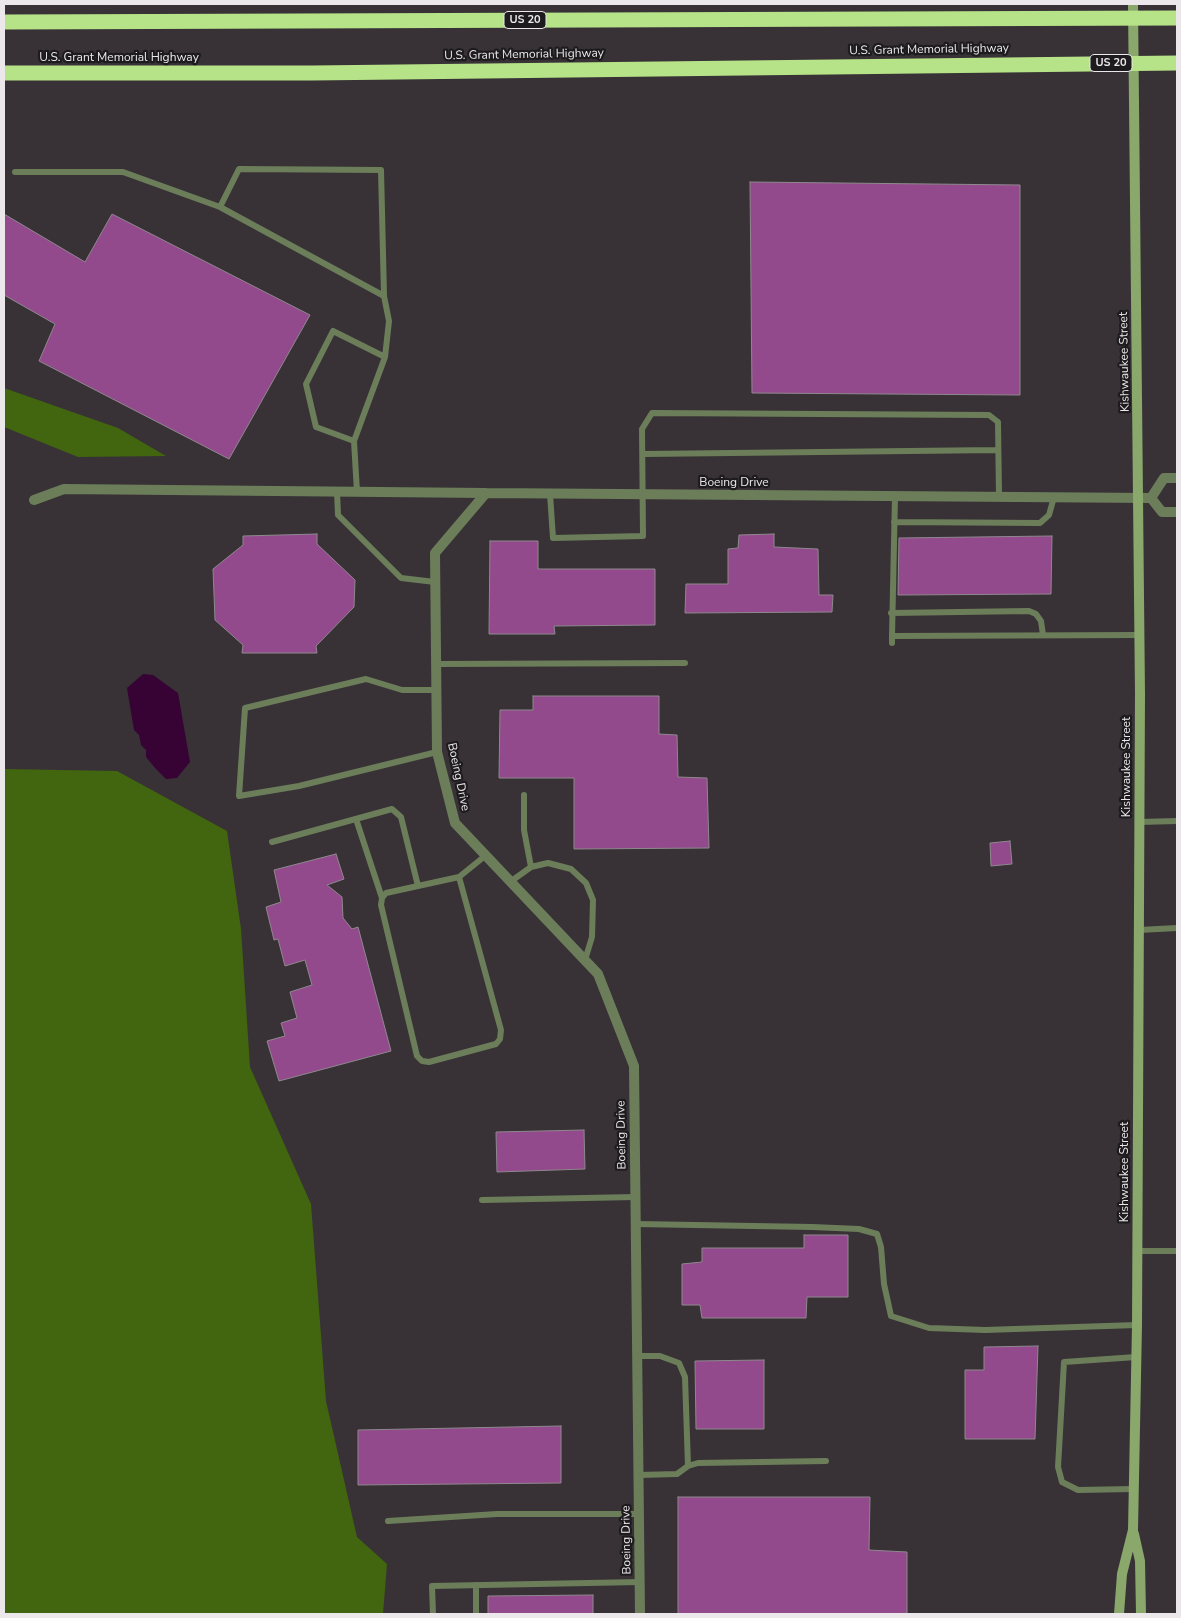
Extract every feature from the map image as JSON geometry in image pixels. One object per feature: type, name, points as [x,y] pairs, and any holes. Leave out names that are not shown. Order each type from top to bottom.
[{"type":"highway","name":"US 20","points":[[4,22],[1177,18]]},
{"type":"highway","name":"U.S. Grant Memorial Highway","points":[[4,73],[312,73],[1044,63],[1177,63]]},
{"type":"street","name":"Kishwaukee Street","points":[[1133,4],[1140,635],[1137,1251],[1133,1530],[1140,1561],[1141,1614]]},
{"type":"street","points":[[1177,478],[1164,478],[1151,498],[1162,512],[1177,512]]},
{"type":"street","points":[[34,500],[64,489],[486,493]]},
{"type":"street","name":"Boeing Drive","points":[[640,1614],[634,1066],[598,974],[455,823],[437,752],[438,690],[435,553],[486,493],[1151,498]]},
{"type":"street","name":"Kishwaukee Street","points":[[1119,1614],[1122,1574],[1133,1530]]},
{"type":"lane","points":[[220,207],[239,169],[382,170],[384,296],[388,321],[385,356],[354,441],[358,492]]},
{"type":"lane","points":[[15,172],[123,172],[220,207],[384,296]]},
{"type":"lane","points":[[354,441],[316,427],[306,384],[333,331],[385,356]]},
{"type":"lane","points":[[550,494],[553,538],[643,536],[642,429],[652,413],[989,415],[998,422],[999,497]]},
{"type":"lane","points":[[643,454],[998,450]]},
{"type":"lane","points":[[337,492],[338,515],[401,578],[435,582]]},
{"type":"lane","points":[[895,496],[891,612],[892,640],[1043,635],[1140,635]]},
{"type":"lane","points":[[894,522],[1040,523],[1049,515],[1054,497]]},
{"type":"lane","points":[[891,612],[1029,611],[1036,614],[1040,621],[1043,635]]},
{"type":"lane","points":[[437,664],[685,663]]},
{"type":"lane","points":[[437,752],[299,786],[239,796],[245,708],[366,679],[402,690],[438,690]]},
{"type":"lane","points":[[524,796],[524,830],[531,867]]},
{"type":"lane","points":[[272,842],[392,809],[401,818],[418,886]]},
{"type":"lane","points":[[356,819],[382,898],[382,905],[417,1056],[422,1061],[429,1062],[496,1044],[500,1039],[502,1030],[459,877]]},
{"type":"lane","points":[[1139,822],[1177,821]]},
{"type":"lane","points":[[382,898],[386,893],[459,877],[485,856]]},
{"type":"lane","points":[[510,882],[531,867],[548,862],[571,869],[586,882],[593,900],[592,937],[585,960]]},
{"type":"lane","points":[[1139,930],[1177,928]]},
{"type":"lane","points":[[482,1200],[636,1197]]},
{"type":"lane","points":[[636,1224],[812,1227],[859,1229],[877,1234],[881,1247],[884,1284],[891,1316],[929,1328],[985,1330],[1136,1325]]},
{"type":"lane","points":[[1137,1251],[1177,1251]]},
{"type":"lane","points":[[637,1356],[660,1356],[679,1363],[685,1377],[688,1466]]},
{"type":"lane","points":[[1133,1489],[1078,1490],[1062,1482],[1058,1467],[1064,1362],[1136,1357]]},
{"type":"lane","points":[[639,1475],[677,1474],[688,1466],[698,1463],[826,1461]]},
{"type":"lane","points":[[388,1521],[497,1514],[639,1514]]},
{"type":"lane","points":[[433,1614],[432,1586],[640,1582]]},
{"type":"lane","points":[[476,1585],[476,1614]]},
{"type":"green space","points":[[4,388],[118,428],[166,456],[78,457],[4,427]]},
{"type":"green space","points":[[4,769],[117,771],[227,831],[241,929],[250,1067],[311,1204],[326,1401],[357,1537],[387,1564],[383,1614],[4,1614]]},
{"type":"shaded area","points":[[143,674],[153,675],[178,693],[190,762],[177,778],[166,779],[156,769],[146,757],[146,750],[141,745],[139,735],[134,730],[127,688]]},
{"type":"building","points":[[750,182],[1020,185],[1020,395],[752,393]]},
{"type":"building","points":[[4,214],[85,262],[112,214],[310,315],[229,459],[39,361],[55,324],[4,295]]},
{"type":"building","points":[[317,534],[317,544],[355,580],[354,607],[316,646],[317,653],[242,653],[243,645],[215,620],[213,569],[243,545],[243,536]]},
{"type":"building","points":[[774,534],[774,547],[818,549],[819,595],[833,595],[832,612],[685,613],[686,584],[728,584],[728,549],[738,548],[739,535]]},
{"type":"building","points":[[1052,536],[1051,594],[898,595],[899,538]]},
{"type":"building","points":[[490,541],[538,541],[538,569],[655,569],[655,625],[554,626],[555,634],[489,634]]},
{"type":"building","points":[[533,696],[659,696],[659,734],[677,735],[678,777],[707,778],[709,848],[574,849],[574,778],[499,778],[500,710],[533,710]]},
{"type":"building","points":[[1010,841],[1012,864],[991,866],[990,843]]},
{"type":"building","points":[[336,854],[344,879],[327,885],[342,897],[343,918],[352,929],[358,927],[391,1051],[279,1081],[267,1041],[285,1036],[281,1023],[297,1018],[290,992],[312,985],[305,960],[285,966],[278,939],[274,940],[266,907],[281,902],[274,870]]},
{"type":"building","points":[[584,1130],[585,1169],[497,1172],[496,1132]]},
{"type":"building","points":[[804,1235],[848,1235],[848,1297],[807,1297],[806,1318],[702,1318],[700,1305],[682,1305],[682,1264],[702,1262],[702,1248],[804,1248]]},
{"type":"building","points":[[1038,1346],[1035,1439],[965,1439],[965,1370],[984,1370],[984,1347]]},
{"type":"building","points":[[764,1360],[764,1429],[696,1429],[695,1361]]},
{"type":"building","points":[[561,1426],[561,1483],[358,1485],[358,1430]]},
{"type":"building","points":[[678,1497],[870,1497],[869,1550],[907,1552],[907,1614],[678,1614]]},
{"type":"building","points":[[593,1595],[593,1614],[488,1614],[488,1596]]}]
